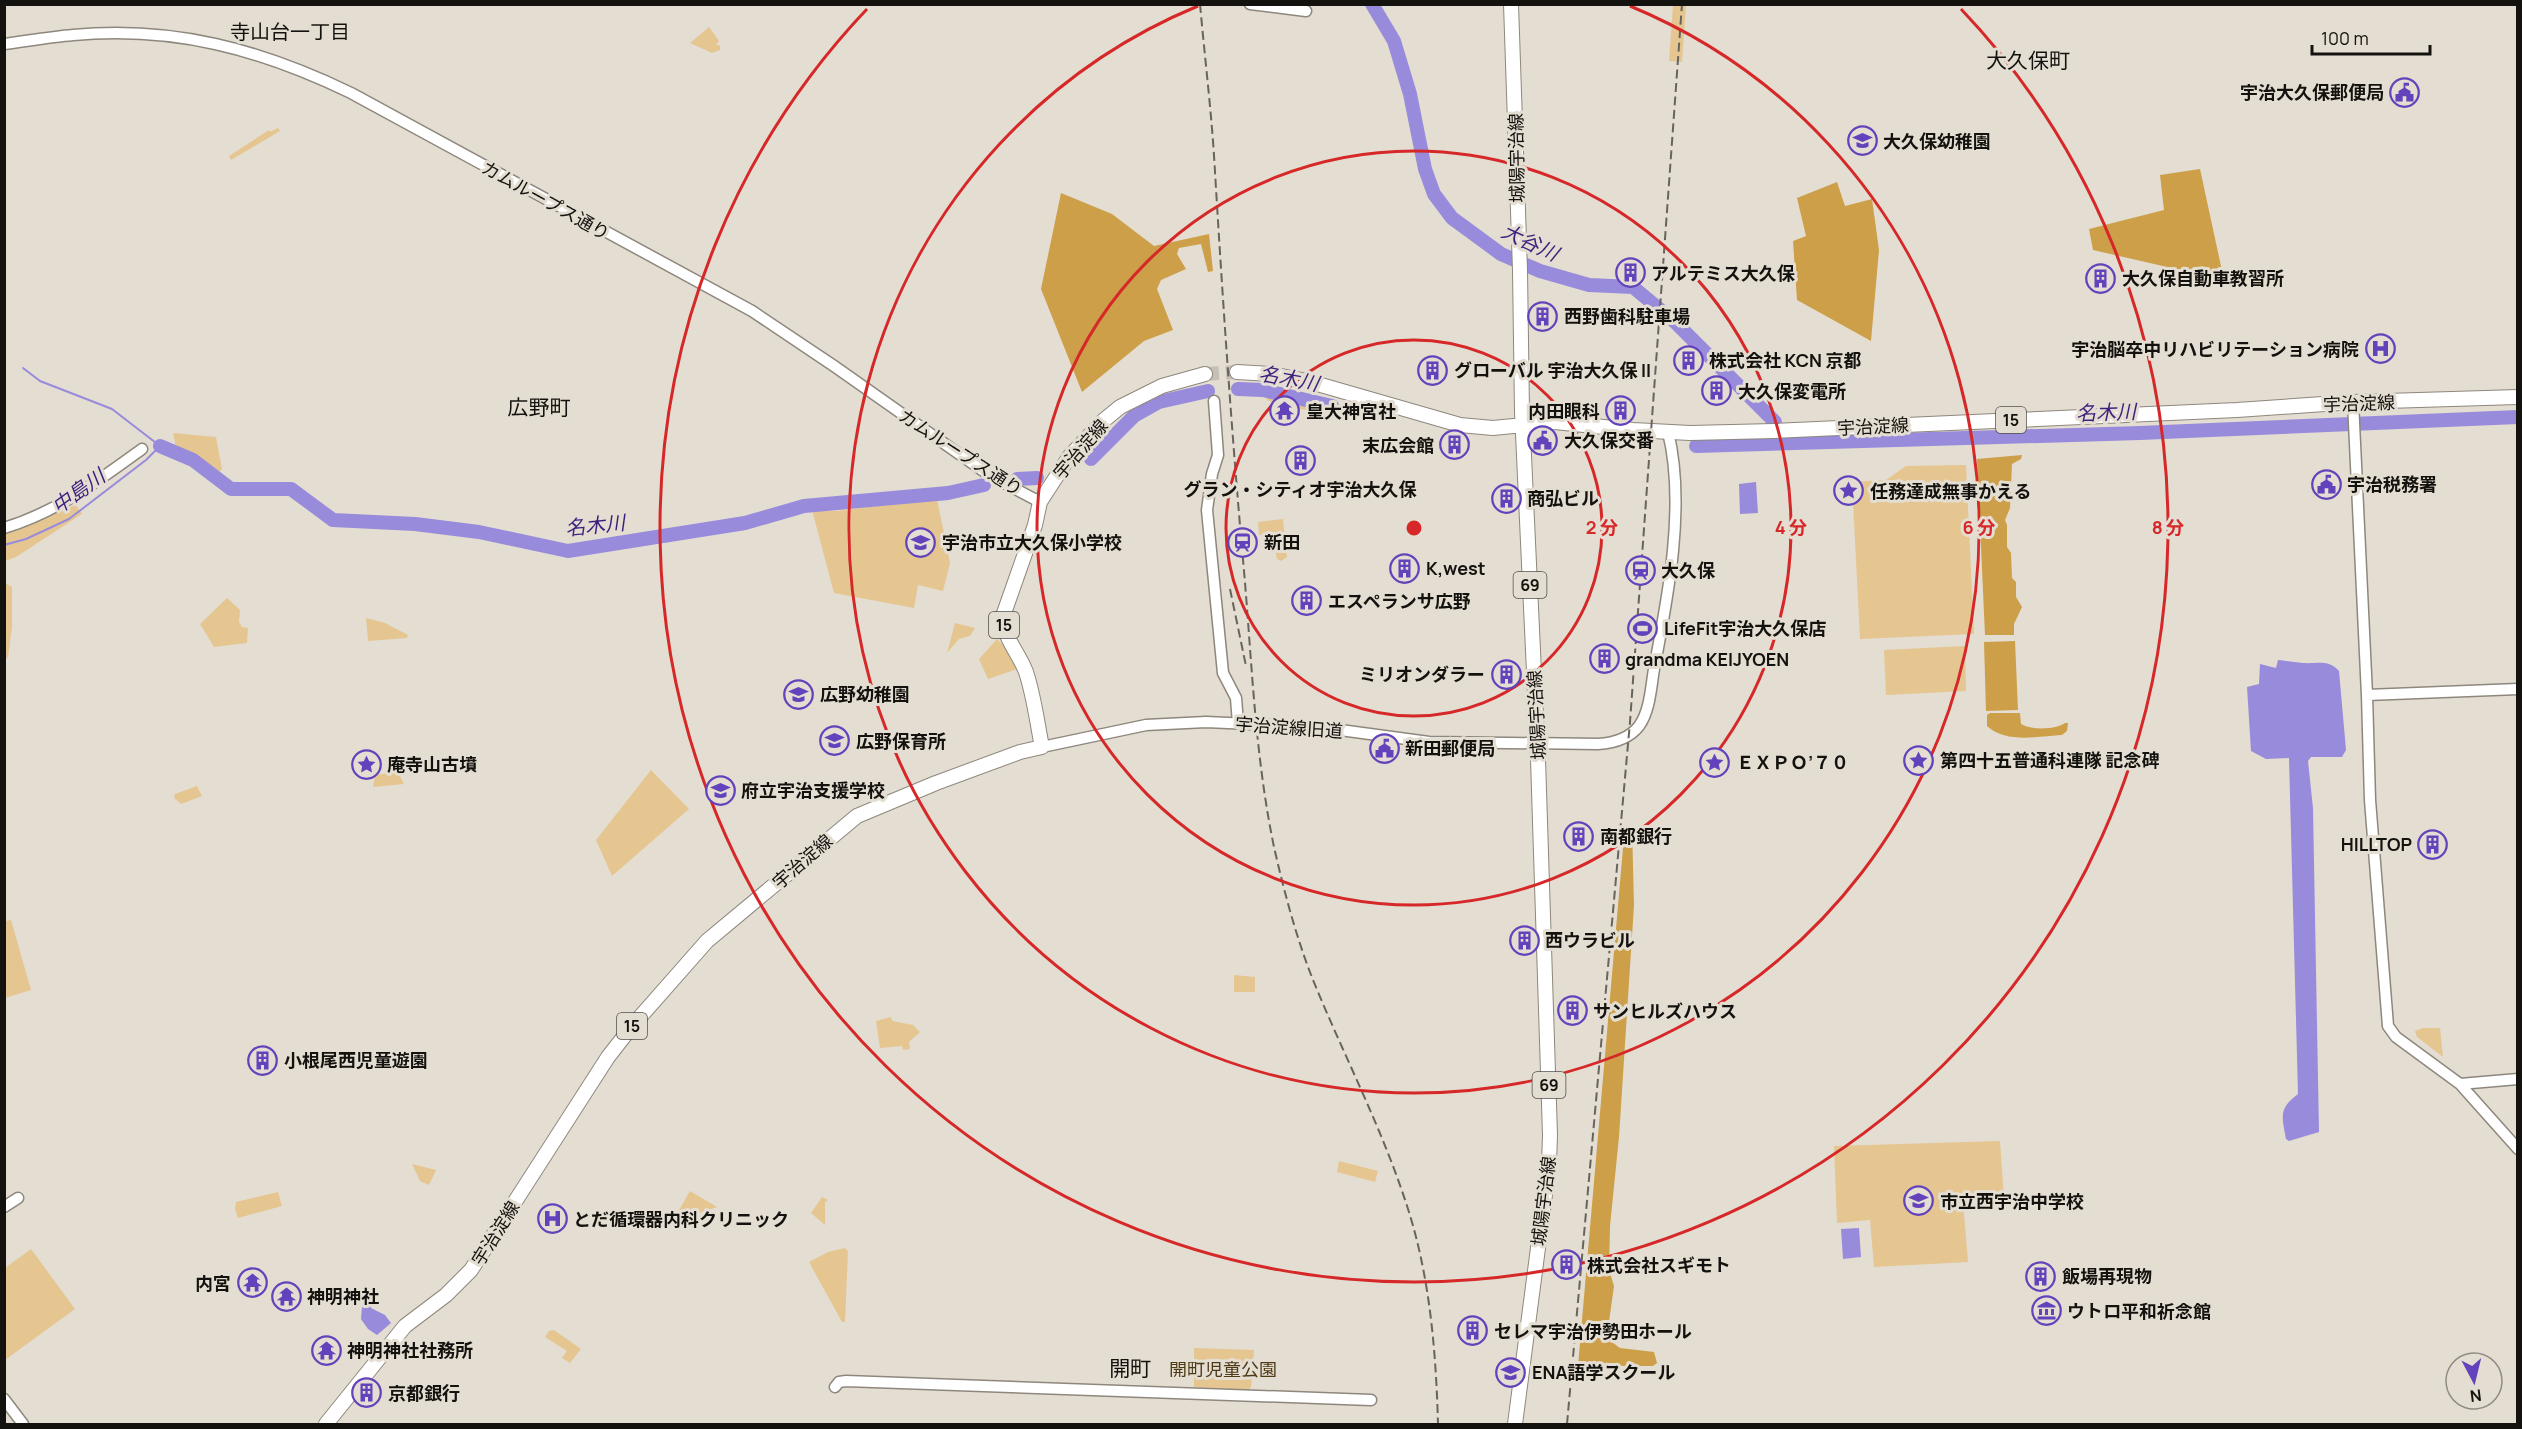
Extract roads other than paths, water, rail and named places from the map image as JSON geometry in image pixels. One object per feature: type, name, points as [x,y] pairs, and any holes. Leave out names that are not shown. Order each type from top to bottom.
[{"type":"main road","name":"城陽宇治線","points":[[1511,4],[1520,264],[1522,426],[1538,743],[1550,1135],[1549,1164],[1515,1425]]},
{"type":"main road","name":"宇治淀線","points":[[1237,372],[1271,374],[1315,383],[1422,416],[1460,425],[1493,428],[1556,422],[1668,432],[1774,431],[2237,410],[2354,409],[2517,397]]},
{"type":"main road","name":"宇治淀線","points":[[326,1425],[405,1326],[446,1295],[471,1270],[608,1057],[707,941],[857,816],[936,783],[1020,752],[1042,747],[1030,687],[1023,664],[1004,630],[1003,616],[1035,525],[1040,502],[1069,457],[1103,421],[1141,395],[1162,386],[1205,374]]},
{"type":"street","points":[[1250,4],[1306,11]]},
{"type":"street","name":"カムループス通り","points":[[4,44],[82,34],[122,33],[178,36],[213,42],[261,55],[307,72],[351,93],[752,311],[989,475],[1040,502]]},
{"type":"street","points":[[1214,401],[1218,455],[1212,474],[1207,510],[1223,673],[1236,698],[1238,723]]},
{"type":"street","points":[[2354,409],[2370,800],[2388,1026],[2396,1037],[2460,1084],[2517,1149]]},
{"type":"street","name":"宇治淀線旧道","points":[[1042,747],[1154,724],[1238,723],[1318,727],[1429,742],[1598,744],[1618,741],[1638,728],[1645,716],[1659,645],[1672,555],[1675,506],[1672,450],[1668,432]]},
{"type":"street","points":[[4,528],[31,520],[78,496],[142,449]]},
{"type":"street","points":[[2367,694],[2517,689]]},
{"type":"street","points":[[2460,1084],[2517,1079]]},
{"type":"street","points":[[4,1207],[18,1198]]},
{"type":"street","points":[[836,1387],[839,1382],[846,1381],[1371,1400]]},
{"type":"street","points":[[4,1399],[23,1425]]},
{"type":"waterway","name":"大谷川","points":[[1372,4],[1394,41],[1410,94],[1425,169],[1434,194],[1452,218],[1501,254],[1540,271],[1589,285],[1633,287],[1676,323],[1775,422]]},
{"type":"waterway","name":"中島川","points":[[4,545],[26,539],[69,519],[146,460],[160,446],[112,409],[40,381],[23,368]]},
{"type":"waterway","name":"名木川","points":[[1238,389],[1263,390],[1332,406]]},
{"type":"waterway","name":"名木川","points":[[1091,459],[1134,416],[1159,402],[1208,391]]},
{"type":"waterway","name":"名木川","points":[[1696,446],[2140,433],[2518,417]]},
{"type":"waterway","name":"名木川","points":[[160,446],[193,460],[231,489],[291,489],[333,520],[415,524],[479,532],[568,551],[745,523],[804,506],[948,493],[984,485]]},
{"type":"waterway","name":"名木川","points":[[1017,479],[1037,478]]},
{"type":"tunnel","points":[[1205,374],[1237,372]]},
{"type":"railway","points":[[1200,4],[1212,130],[1232,421],[1262,778],[1274,847],[1286,897],[1307,964],[1387,1151],[1416,1235],[1427,1288],[1436,1370],[1438,1424]]},
{"type":"railway","points":[[1567,1424],[1630,722],[1682,4]]},
{"type":"railway","points":[[1230,589],[1246,666]]},
{"type":"place","name":"宇治大久保郵便局","points":[[2405,92]]},
{"type":"place","name":"大久保幼稚園","points":[[1862,141]]},
{"type":"place","name":"アルテミス大久保","points":[[1630,273]]},
{"type":"place","name":"大久保自動車教習所","points":[[2101,278]]},
{"type":"place","name":"西野歯科駐車場","points":[[1543,316]]},
{"type":"place","name":"宇治脳卒中リハビリテーション病院","points":[[2380,349]]},
{"type":"place","name":"株式会社 KCN 京都","points":[[1688,360]]},
{"type":"place","name":"グローバル 宇治大久保 II","points":[[1433,370]]},
{"type":"place","name":"大久保変電所","points":[[1717,391]]},
{"type":"place","name":"皇大神宮社","points":[[1285,411]]},
{"type":"place","name":"内田眼科","points":[[1621,411]]},
{"type":"place","name":"大久保交番","points":[[1543,440]]},
{"type":"place","name":"末広会館","points":[[1455,445]]},
{"type":"place","name":"グラン・シティオ宇治大久保","points":[[1300,460]]},
{"type":"place","name":"宇治税務署","points":[[2326,484]]},
{"type":"place","name":"任務達成無事かえる","points":[[1849,491]]},
{"type":"place","name":"商弘ビル","points":[[1506,498]]},
{"type":"place","name":"宇治市立大久保小学校","points":[[921,542]]},
{"type":"place","name":"新田","points":[[1243,542]]},
{"type":"place","name":"K,west","points":[[1405,568]]},
{"type":"place","name":"大久保","points":[[1640,570]]},
{"type":"place","name":"エスペランサ広野","points":[[1307,601]]},
{"type":"place","name":"LifeFit宇治大久保店","points":[[1643,628]]},
{"type":"place","name":"grandma KEIJYOEN","points":[[1604,659]]},
{"type":"place","name":"ミリオンダラー","points":[[1506,674]]},
{"type":"place","name":"広野幼稚園","points":[[799,694]]},
{"type":"place","name":"広野保育所","points":[[835,741]]},
{"type":"place","name":"新田郵便局","points":[[1384,748]]},
{"type":"place","name":"第四十五普通科連隊 記念碑","points":[[1919,760]]},
{"type":"place","name":"ＥＸＰＯ’７０","points":[[1715,762]]},
{"type":"place","name":"庵寺山古墳","points":[[366,764]]},
{"type":"place","name":"府立宇治支援学校","points":[[720,790]]},
{"type":"place","name":"南都銀行","points":[[1579,836]]},
{"type":"place","name":"HILLTOP","points":[[2433,844]]},
{"type":"place","name":"西ウラビル","points":[[1524,940]]},
{"type":"place","name":"サンヒルズハウス","points":[[1572,1011]]},
{"type":"place","name":"小根尾西児童遊園","points":[[263,1060]]},
{"type":"place","name":"市立西宇治中学校","points":[[1919,1201]]},
{"type":"place","name":"とだ循環器内科クリニック","points":[[552,1219]]},
{"type":"place","name":"株式会社スギモト","points":[[1566,1265]]},
{"type":"place","name":"飯場再現物","points":[[2041,1276]]},
{"type":"place","name":"内宮","points":[[252,1283]]},
{"type":"place","name":"神明神社","points":[[286,1296]]},
{"type":"place","name":"ウトロ平和祈念館","points":[[2046,1311]]},
{"type":"place","name":"セレマ宇治伊勢田ホール","points":[[1473,1331]]},
{"type":"place","name":"神明神社社務所","points":[[326,1350]]},
{"type":"place","name":"ENA語学スクール","points":[[1511,1372]]},
{"type":"place","name":"京都銀行","points":[[367,1393]]},
{"type":"district","name":"寺山台一丁目","points":[[290,31]]},
{"type":"district","name":"大久保町","points":[[2028,60]]},
{"type":"district","name":"広野町","points":[[539,407]]},
{"type":"district","name":"開町","points":[[1130,1368]]},
{"type":"park label","name":"開町児童公園","points":[[1223,1369]]}]
